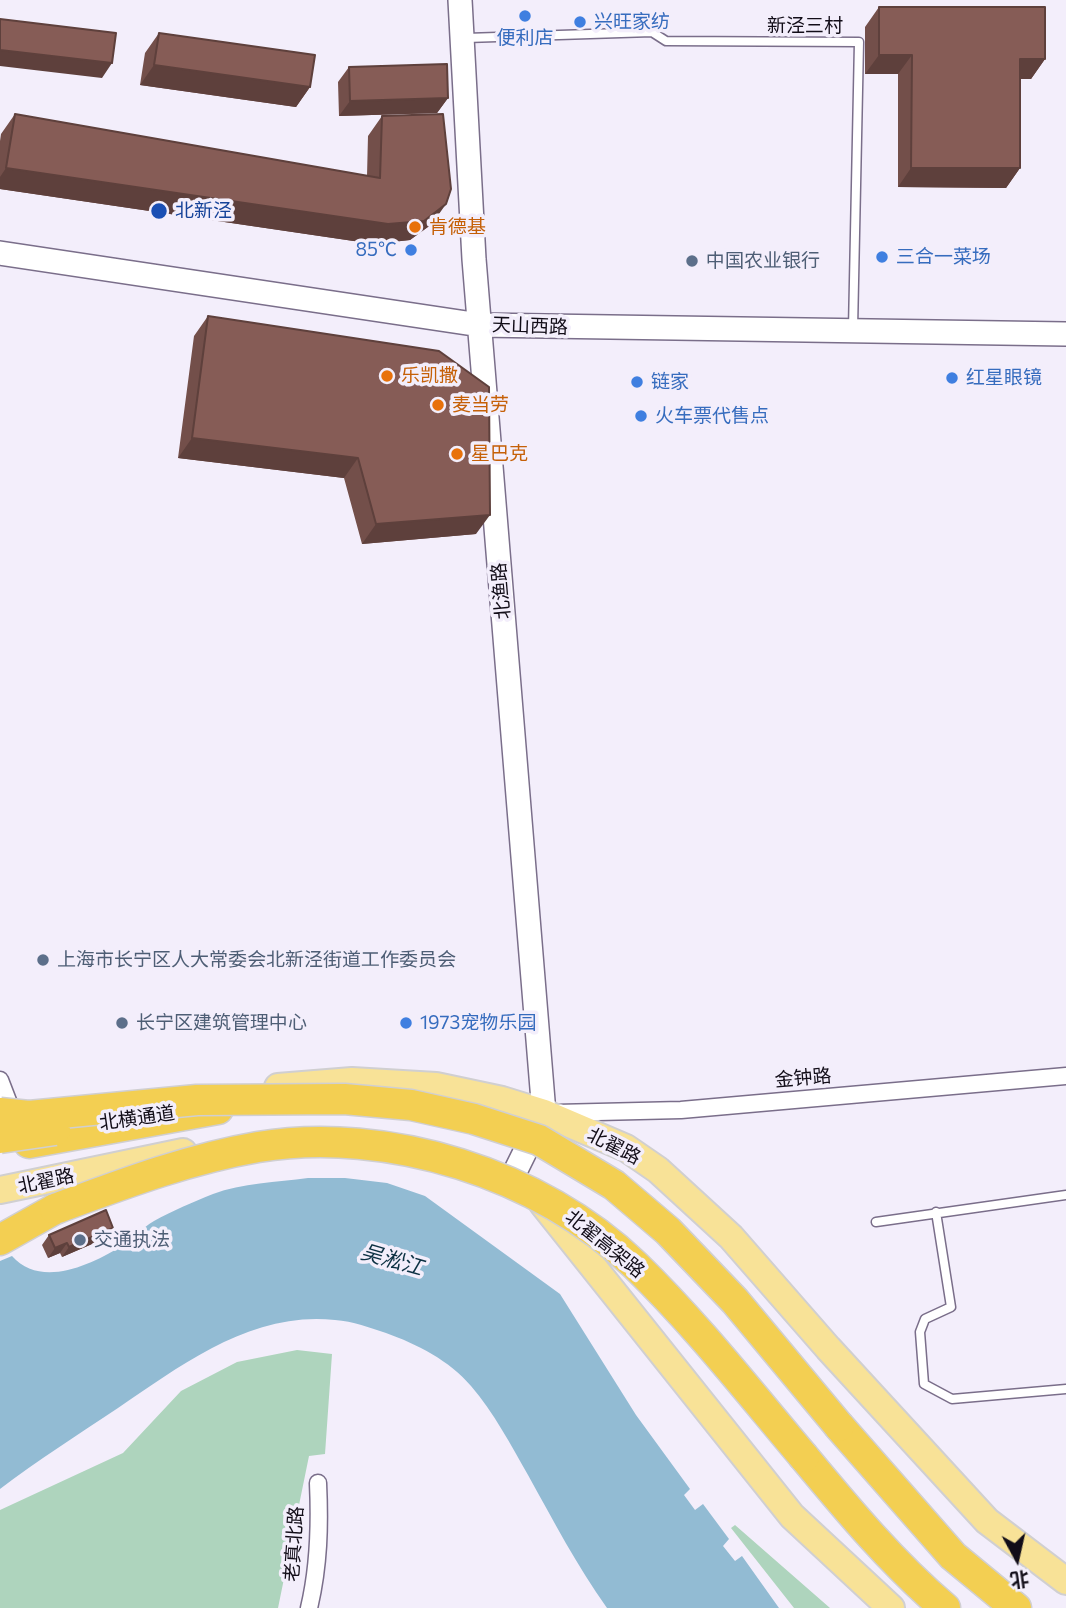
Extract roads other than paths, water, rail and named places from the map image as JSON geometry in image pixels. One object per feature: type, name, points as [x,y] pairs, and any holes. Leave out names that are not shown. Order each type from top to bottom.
[{"type":"highway","name":"北横通道","points":[[6,1142],[273,1098]]},
{"type":"highway","points":[[0,1113],[29,1116],[197,1100],[344,1098],[411,1105],[474,1119],[539,1140],[614,1185],[668,1231],[735,1301],[839,1426],[953,1556],[1016,1608]]},
{"type":"highway","name":"北翟高架路","points":[[0,1236],[55,1209],[129,1182],[258,1147],[347,1144],[401,1150],[464,1165],[519,1184],[579,1218],[634,1264],[697,1330],[861,1525],[918,1585],[945,1608]]},
{"type":"main road","name":"北翟路","points":[[6,1142],[272,1087],[352,1081],[436,1086],[502,1100],[544,1113],[626,1148],[658,1170],[731,1237],[828,1348],[987,1521],[1066,1581]]},
{"type":"main road","name":"北翟路","points":[[0,1191],[266,1135],[394,1137],[440,1143],[513,1174],[553,1214],[792,1516],[891,1608]]},
{"type":"street","name":"北渔路","points":[[460,0],[474,258],[544,1113]]},
{"type":"street","name":"天山西路","points":[[0,253],[480,325],[1066,334]]},
{"type":"street","name":"金钟路","points":[[544,1113],[681,1110],[1066,1076]]},
{"type":"street","points":[[0,1080],[6,1142]]},
{"type":"street","points":[[513,1174],[544,1113]]},
{"type":"street","name":"老真北路","points":[[310,1608],[318,1556],[318,1483]]},
{"type":"lane","name":"新泾三村","points":[[463,38],[652,32],[666,41],[859,42],[853,332]]},
{"type":"lane","points":[[876,1222],[1066,1195]]},
{"type":"lane","points":[[936,1212],[951,1307],[925,1319],[920,1332],[924,1384],[952,1399],[1066,1389]]},
{"type":"water","name":"吴淞江","points":[[308,1178],[345,1178],[387,1183],[425,1196],[560,1294],[636,1415],[690,1489],[684,1495],[695,1510],[703,1504],[729,1539],[723,1546],[735,1561],[742,1556],[779,1608],[607,1608],[575,1559],[502,1429],[463,1377],[443,1361],[409,1342],[342,1321],[305,1319],[275,1324],[220,1344],[168,1374],[0,1489],[0,1261],[12,1256],[23,1266],[36,1271],[65,1271],[80,1267],[108,1254],[154,1221],[213,1194],[248,1185]]},
{"type":"place","name":"便利店","points":[[525,16]]},
{"type":"place","name":"兴旺家纺","points":[[580,22]]},
{"type":"place","name":"北新泾","points":[[159,211]]},
{"type":"place","name":"肯德基","points":[[415,227]]},
{"type":"place","name":"85℃","points":[[411,250]]},
{"type":"place","name":"三合一菜场","points":[[882,257]]},
{"type":"place","name":"中国农业银行","points":[[692,261]]},
{"type":"place","name":"乐凯撒","points":[[387,376]]},
{"type":"place","name":"红星眼镜","points":[[952,378]]},
{"type":"place","name":"链家","points":[[637,382]]},
{"type":"place","name":"麦当劳","points":[[438,405]]},
{"type":"place","name":"火车票代售点","points":[[641,416]]},
{"type":"place","name":"星巴克","points":[[457,454]]},
{"type":"place","name":"上海市长宁区人大常委会北新泾街道工作委员会","points":[[43,960]]},
{"type":"place","name":"长宁区建筑管理中心","points":[[122,1023]]},
{"type":"place","name":"1973宠物乐园","points":[[406,1023]]},
{"type":"place","name":"交通执法","points":[[80,1240]]}]
